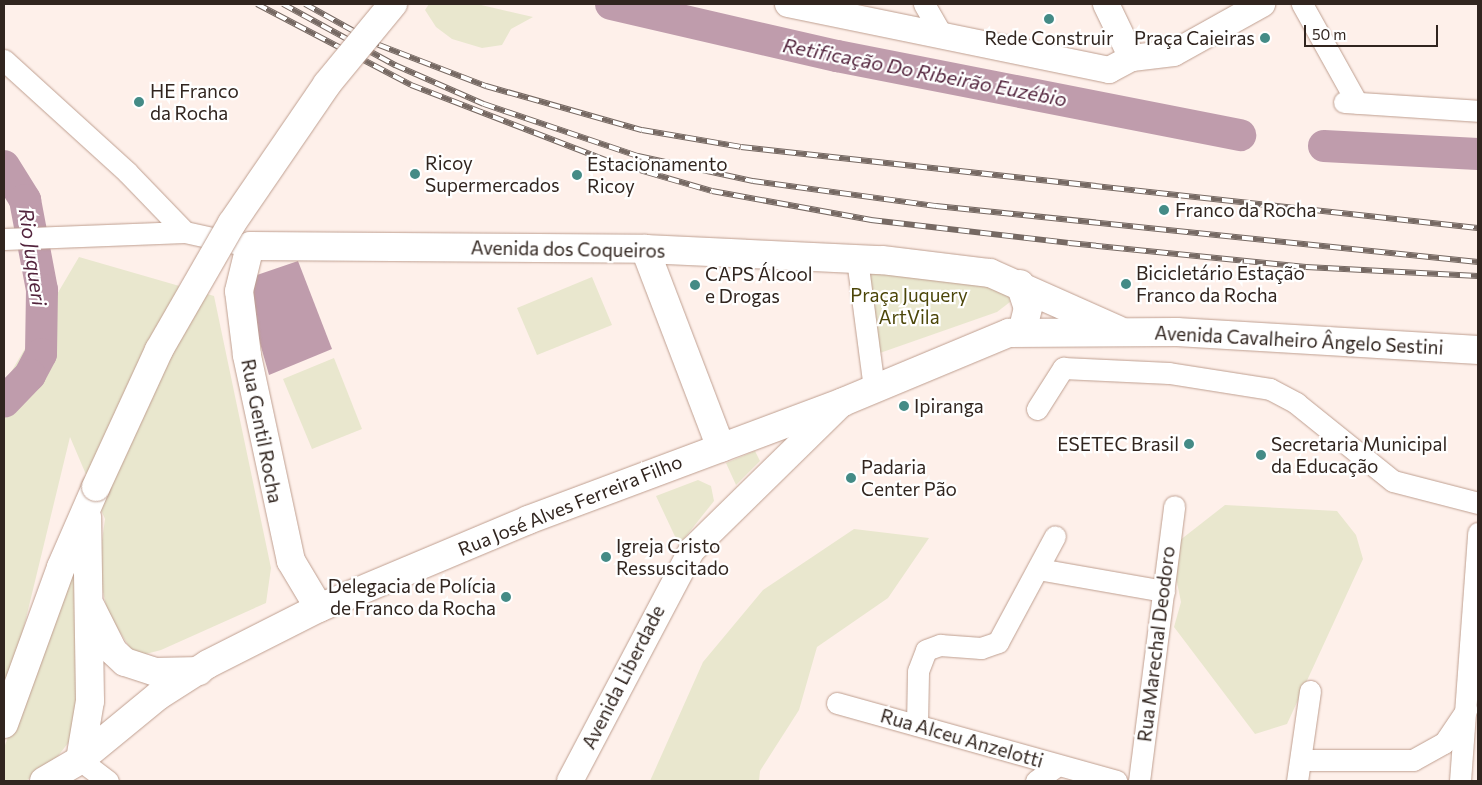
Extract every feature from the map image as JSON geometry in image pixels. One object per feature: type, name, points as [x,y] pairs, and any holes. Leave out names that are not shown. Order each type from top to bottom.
[{"type":"main road","points":[[4,724],[61,567],[159,350],[232,223],[327,84],[393,4]]},
{"type":"main road","name":"Avenida dos Coqueiros","points":[[250,246],[645,249],[858,259],[960,268],[1020,284],[1120,331]]},
{"type":"main road","name":"Rua Gentil Rocha","points":[[250,246],[239,291],[247,355],[284,538],[291,561],[319,608]]},
{"type":"main road","points":[[645,249],[721,448]]},
{"type":"main road","points":[[1020,284],[1028,308],[1022,332]]},
{"type":"main road","name":"Rua José Alves Ferreira Filho","points":[[64,781],[80,760],[158,696],[198,670],[319,608],[528,520],[843,402],[991,339],[1022,332],[1120,331]]},
{"type":"main road","name":"Avenida Cavalheiro Ângelo Sestini","points":[[1120,331],[1478,350]]},
{"type":"main road","points":[[44,781],[80,760],[90,701],[87,512]]},
{"type":"main road","points":[[87,599],[113,651],[125,662],[156,672],[198,670]]},
{"type":"street","points":[[788,4],[1110,70],[1132,58],[1174,53],[1262,4]]},
{"type":"street","points":[[924,4],[941,34]]},
{"type":"street","points":[[1106,4],[1132,58]]},
{"type":"street","points":[[1302,4],[1351,102],[1478,111]]},
{"type":"street","points":[[4,60],[12,78],[127,172],[185,232]]},
{"type":"street","name":"Avenida dos Coqueiros","points":[[4,239],[185,232],[250,246]]},
{"type":"street","points":[[858,259],[874,389]]},
{"type":"street","points":[[1037,409],[1063,368],[1169,373],[1270,389],[1296,403],[1392,481],[1478,502]]},
{"type":"street","name":"Avenida Liberdade","points":[[570,781],[692,550],[843,402]]},
{"type":"street","name":"Rua Marechal Deodoro","points":[[1139,781],[1174,506]]},
{"type":"street","points":[[1460,781],[1468,706],[1478,533]]},
{"type":"street","points":[[917,725],[918,671],[926,650],[940,645],[981,648],[998,642],[1055,536]]},
{"type":"street","points":[[1038,569],[1164,591]]},
{"type":"street","points":[[1297,781],[1310,691]]},
{"type":"street","name":"Rua Alceu Anzelotti","points":[[837,703],[1116,781]]},
{"type":"street","points":[[1301,760],[1413,760],[1444,743],[1468,706]]},
{"type":"street","points":[[80,760],[108,781]]},
{"type":"street","points":[[1036,781],[1058,766]]},
{"type":"green space","points":[[429,4],[477,4],[533,17],[511,29],[502,45],[482,48],[452,39],[436,27],[425,10]]},
{"type":"green space","points":[[79,257],[214,296],[271,568],[266,603],[161,650],[142,655],[132,651],[108,614],[98,570],[105,519],[70,437],[4,709],[4,384]]},
{"type":"green space","name":"Praça Juquery ArtVila","points":[[867,263],[995,285],[1009,292],[1010,302],[997,312],[877,354]]},
{"type":"green space","points":[[592,277],[612,325],[537,355],[517,308]]},
{"type":"green space","points":[[334,358],[362,429],[312,449],[283,379]]},
{"type":"green space","points":[[755,451],[760,461],[736,485],[726,463]]},
{"type":"green space","points":[[698,480],[711,486],[714,501],[679,545],[656,496]]},
{"type":"green space","points":[[1225,505],[1337,511],[1356,535],[1363,559],[1287,724],[1255,734],[1174,627],[1181,602],[1170,548]]},
{"type":"green space","points":[[854,529],[929,538],[888,598],[817,647],[799,710],[760,771],[759,781],[650,781],[703,662],[763,590]]},
{"type":"green space","points":[[75,566],[80,685],[72,738],[58,756],[26,781],[4,781],[4,748],[67,570]]},
{"type":"shaded area","points":[[298,261],[332,349],[269,375],[254,322],[248,278]]},
{"type":"waterway","name":"Retificação Do Ribeirão Euzébio","points":[[611,4],[837,56],[1240,135]]},
{"type":"waterway","points":[[1324,146],[1478,154]]},
{"type":"waterway","name":"Rio Juqueri","points":[[4,166],[25,200],[42,290],[41,354],[30,375],[4,402]]},
{"type":"railway","points":[[257,4],[411,85],[605,160],[712,191],[871,220],[1069,243],[1306,267],[1478,276]]},
{"type":"railway","points":[[283,4],[395,65],[484,104],[638,156],[753,181],[936,206],[1478,262]]},
{"type":"railway","points":[[305,4],[379,45],[486,86],[642,130],[741,147],[1478,228]]},
{"type":"place","name":"Rede Construir","points":[[1049,19]]},
{"type":"place","name":"Praça Caieiras","points":[[1265,38]]},
{"type":"place","name":"HE Franco da Rocha","points":[[139,102]]},
{"type":"place","name":"Ricoy Supermercados","points":[[415,174]]},
{"type":"place","name":"Estacionamento Ricoy","points":[[577,175]]},
{"type":"place","name":"Franco da Rocha","points":[[1164,210]]},
{"type":"place","name":"Bicicletário Estação Franco da Rocha","points":[[1126,284]]},
{"type":"place","name":"CAPS Álcool e Drogas","points":[[695,285]]},
{"type":"place","name":"Ipiranga","points":[[904,406]]},
{"type":"place","name":"ESETEC Brasil","points":[[1189,444]]},
{"type":"place","name":"Secretaria Municipal da Educação","points":[[1261,455]]},
{"type":"place","name":"Padaria Center Pão","points":[[851,478]]},
{"type":"place","name":"Igreja Cristo Ressuscitado","points":[[606,557]]},
{"type":"place","name":"Delegacia de Polícia de Franco da Rocha","points":[[506,597]]}]
